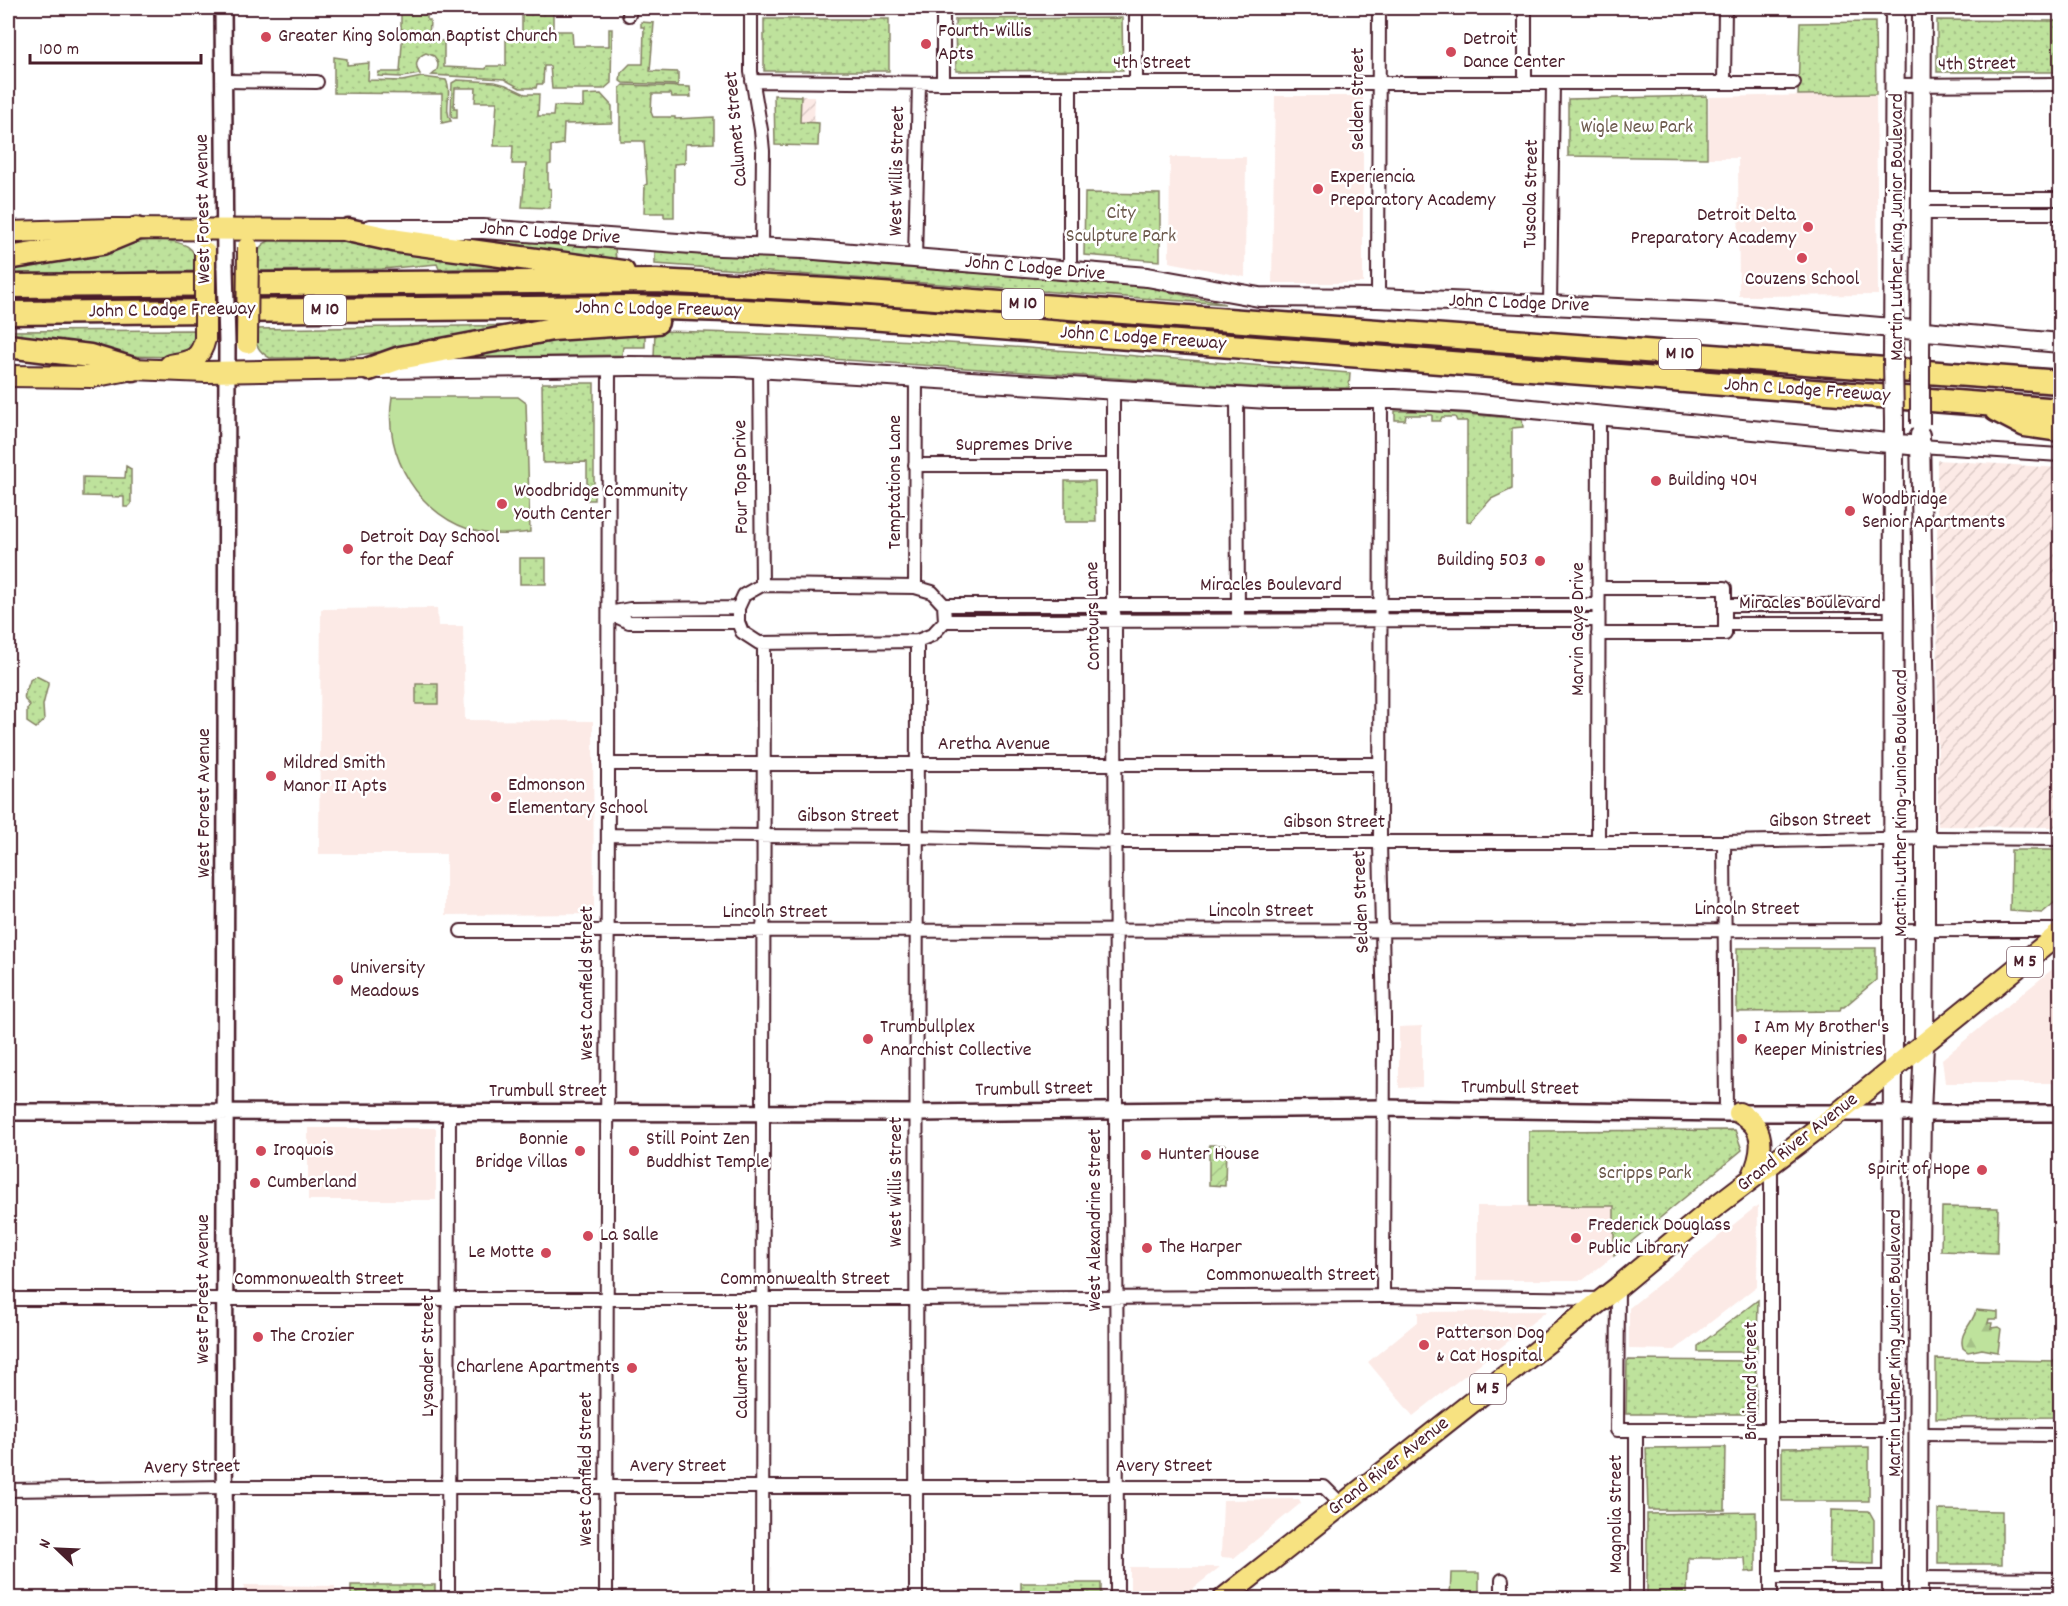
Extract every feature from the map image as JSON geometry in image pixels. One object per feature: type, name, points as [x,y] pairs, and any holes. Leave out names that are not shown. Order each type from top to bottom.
[{"type":"highway","points":[[8,258],[102,243],[136,229]]},
{"type":"highway","points":[[348,230],[398,241],[613,269],[656,281]]},
{"type":"highway","name":"John C Lodge Freeway","points":[[8,286],[656,281],[828,290],[2061,382]]},
{"type":"highway","name":"John C Lodge Freeway","points":[[8,313],[633,307],[726,310],[835,316],[2061,410]]},
{"type":"highway","points":[[369,369],[399,358],[552,329],[640,322],[777,322],[835,316]]},
{"type":"highway","points":[[8,346],[90,356],[142,370]]},
{"type":"highway","points":[[1984,404],[2025,425],[2061,430]]},
{"type":"main road","name":"Martin Luther King Junior Boulevard","points":[[1892,1599],[1895,8]]},
{"type":"main road","name":"Martin Luther King Junior Boulevard","points":[[1918,1599],[1925,715],[1920,446],[1922,8]]},
{"type":"main road","points":[[1894,110],[1906,103],[1920,114]]},
{"type":"main road","name":"John C Lodge Drive","points":[[8,232],[136,229],[483,229],[803,249],[1174,281],[1259,297],[1378,298],[1723,313],[2061,343]]},
{"type":"main road","points":[[8,376],[92,377],[192,360],[202,351],[205,339],[205,252],[197,240],[180,230]]},
{"type":"main road","points":[[269,230],[254,236],[248,246],[247,343],[252,359],[274,370]]},
{"type":"main road","points":[[142,370],[631,366],[760,368],[1269,399],[1381,399],[1469,403],[1920,446]]},
{"type":"main road","points":[[1894,715],[1925,715]]},
{"type":"main road","name":"Grand River Avenue","points":[[1224,1599],[1752,1178],[1838,1113],[2061,931]]},
{"type":"main road","points":[[1733,1113],[1750,1118],[1760,1135],[1760,1156],[1752,1178]]},
{"type":"main road","points":[[1893,1255],[1902,1267],[1907,1268],[1912,1266],[1919,1250]]},
{"type":"main road","points":[[1893,1309],[1902,1293],[1907,1290],[1914,1293],[1919,1302]]},
{"type":"main road","points":[[1893,1485],[1897,1490],[1911,1489],[1918,1477]]},
{"type":"main road","points":[[1892,1529],[1900,1520],[1911,1519],[1918,1532]]},
{"type":"street","name":"West Forest Avenue","points":[[223,8],[227,344],[224,1599]]},
{"type":"street","name":"Calumet Street","points":[[751,8],[752,81],[763,151],[762,248]]},
{"type":"street","points":[[942,83],[943,8]]},
{"type":"street","points":[[1136,8],[1136,83]]},
{"type":"street","name":"Selden Street","points":[[1378,298],[1379,8]]},
{"type":"street","points":[[1525,8],[1525,83]]},
{"type":"street","points":[[1724,81],[1725,8]]},
{"type":"street","points":[[223,81],[317,82]]},
{"type":"street","name":"4th Street","points":[[752,81],[1378,84],[1724,81],[1794,83]]},
{"type":"street","name":"West Willis Street","points":[[915,259],[919,83]]},
{"type":"street","points":[[1070,83],[1070,272]]},
{"type":"street","name":"Tuscola Street","points":[[1550,306],[1553,83]]},
{"type":"street","name":"4th Street","points":[[1894,85],[2061,84]]},
{"type":"street","points":[[1920,206],[2061,199]]},
{"type":"street","points":[[1920,206],[2061,213]]},
{"type":"street","name":"West Canfield Street","points":[[606,1599],[609,367]]},
{"type":"street","name":"Four Tops Drive","points":[[760,368],[762,585]]},
{"type":"street","name":"Temptations Lane","points":[[915,587],[916,377]]},
{"type":"street","name":"Contours Lane","points":[[1113,389],[1115,842]]},
{"type":"street","points":[[1237,397],[1238,620]]},
{"type":"street","name":"Selden Street","points":[[1381,399],[1380,842],[1383,930],[1383,1296]]},
{"type":"street","name":"Marvin Gaye Drive","points":[[1598,842],[1599,416]]},
{"type":"street","points":[[1920,446],[2061,455]]},
{"type":"street","name":"Supremes Drive","points":[[915,465],[1113,465]]},
{"type":"street","points":[[762,585],[915,587],[932,591],[944,606],[945,621],[932,634],[917,641],[759,643],[742,632],[738,622],[738,608],[744,595],[762,585]]},
{"type":"street","name":"Miracles Boulevard","points":[[1599,588],[1725,588],[1725,629]]},
{"type":"street","name":"Miracles Boulevard","points":[[944,606],[1598,605]]},
{"type":"street","name":"Miracles Boulevard","points":[[1725,605],[1894,605]]},
{"type":"street","points":[[609,614],[630,609],[738,608]]},
{"type":"street","points":[[609,614],[629,622],[738,622]]},
{"type":"street","name":"Miracles Boulevard","points":[[945,621],[1598,620]]},
{"type":"street","name":"Miracles Boulevard","points":[[1598,634],[1894,624]]},
{"type":"street","points":[[917,641],[917,837]]},
{"type":"street","points":[[764,643],[764,836]]},
{"type":"street","name":"Aretha Avenue","points":[[608,764],[1380,764]]},
{"type":"street","name":"Gibson Street","points":[[608,835],[917,837],[1115,842],[1724,842],[1924,840],[1934,838],[2061,839]]},
{"type":"street","name":"Calumet Street","points":[[762,1599],[764,836]]},
{"type":"street","name":"West Willis Street","points":[[916,1599],[917,837]]},
{"type":"street","name":"West Alexandrine Street","points":[[1115,842],[1117,1599]]},
{"type":"street","points":[[1724,842],[1725,930],[1733,1113]]},
{"type":"street","name":"Lincoln Street","points":[[461,931],[1115,932],[1894,929],[2061,931]]},
{"type":"street","name":"Trumbull Street","points":[[8,1112],[917,1113],[1383,1108],[1733,1113],[2061,1113]]},
{"type":"street","name":"Lysander Street","points":[[448,1599],[449,1113]]},
{"type":"street","name":"Brainard Street","points":[[1771,1599],[1772,1163]]},
{"type":"street","name":"Magnolia Street","points":[[1618,1287],[1617,1430],[1636,1430],[1636,1599]]},
{"type":"street","name":"Commonwealth Street","points":[[8,1299],[917,1299],[1383,1296],[1602,1299]]},
{"type":"street","points":[[1636,1430],[1893,1430]]},
{"type":"street","points":[[1918,1434],[2061,1435]]},
{"type":"street","name":"Avery Street","points":[[8,1490],[224,1487],[1324,1487],[1342,1505]]},
{"type":"street","points":[[1771,1578],[1892,1578]]},
{"type":"street","points":[[1918,1578],[2061,1579]]},
{"type":"street","points":[[1502,1580],[1502,1599]]},
{"type":"shaded area","points":[[1532,8],[1641,8],[1641,12],[1532,12]]},
{"type":"shaded area","name":"Detroit Delta Preparatory Academy","points":[[1876,94],[1878,295],[1739,296],[1738,158],[1708,158],[1709,97]]},
{"type":"shaded area","points":[[801,96],[815,96],[814,123],[799,123]]},
{"type":"shaded area","name":"Experiencia Preparatory Academy","points":[[1275,96],[1363,96],[1363,283],[1272,283]]},
{"type":"shaded area","points":[[1170,157],[1246,157],[1245,277],[1169,262]]},
{"type":"shaded area","points":[[1937,460],[2060,468],[2060,827],[1938,826]]},
{"type":"shaded area","points":[[437,608],[438,626],[463,626],[465,720],[593,721],[594,914],[446,915],[446,854],[319,854],[321,609]]},
{"type":"shaded area","points":[[2060,963],[2060,1083],[1945,1083],[1942,1059]]},
{"type":"shaded area","points":[[1422,1026],[1422,1087],[1399,1088],[1399,1027]]},
{"type":"shaded area","points":[[308,1128],[436,1128],[436,1200],[308,1200]]},
{"type":"shaded area","points":[[1758,1205],[1757,1286],[1675,1350],[1629,1349],[1629,1308]]},
{"type":"shaded area","points":[[1477,1206],[1614,1206],[1614,1256],[1583,1280],[1477,1280]]},
{"type":"shaded area","points":[[1547,1311],[1413,1416],[1368,1362],[1418,1321],[1418,1312]]},
{"type":"shaded area","points":[[1299,1499],[1301,1503],[1234,1558],[1221,1557],[1223,1500]]},
{"type":"shaded area","points":[[1130,1567],[1220,1567],[1181,1598],[1130,1598]]},
{"type":"shaded area","points":[[244,1585],[335,1586],[335,1598],[243,1598]]},
{"type":"green space","points":[[399,8],[427,8],[427,20],[430,20],[429,41],[444,41],[444,67],[486,69],[487,66],[506,66],[506,40],[522,40],[520,8],[551,8],[553,31],[572,31],[573,46],[609,46],[609,29],[612,29],[611,83],[604,89],[552,89],[550,66],[544,66],[543,84],[537,84],[536,88],[520,88],[504,79],[432,75],[438,64],[434,56],[426,53],[417,62],[420,74],[403,77],[378,76],[379,72],[400,72],[403,29],[401,29],[401,10]]},
{"type":"green space","points":[[763,8],[848,8],[848,12],[763,12]]},
{"type":"green space","points":[[1937,8],[2060,8],[2060,14],[1937,12]]},
{"type":"green space","points":[[1122,18],[1123,70],[956,71],[955,19]]},
{"type":"green space","points":[[764,19],[889,19],[889,71],[764,71]]},
{"type":"green space","points":[[1937,20],[2060,21],[2060,72],[1937,72]]},
{"type":"green space","points":[[641,22],[654,23],[650,71],[678,72],[678,85],[620,81],[621,73],[630,64],[643,64],[644,27],[641,27]]},
{"type":"green space","points":[[1875,22],[1876,94],[1798,95],[1800,23]]},
{"type":"green space","points":[[334,57],[347,59],[347,65],[369,63],[368,80],[402,81],[422,77],[446,80],[451,121],[442,123],[442,94],[334,93]]},
{"type":"green space","points":[[457,80],[495,82],[525,94],[539,94],[538,116],[553,116],[554,106],[583,107],[583,95],[601,94],[612,106],[612,123],[564,124],[563,144],[551,146],[551,164],[548,165],[548,188],[551,189],[550,208],[522,207],[526,164],[512,164],[513,146],[494,146],[497,102],[475,102],[476,88],[455,88],[454,108],[457,108],[457,118],[453,118],[451,116],[452,83]]},
{"type":"green space","points":[[623,85],[690,87],[691,97],[652,94],[653,117],[675,117],[675,119],[714,117],[714,143],[685,144],[685,163],[674,164],[674,217],[664,217],[664,213],[644,213],[645,185],[647,184],[644,141],[620,141],[620,88]]},
{"type":"green space","points":[[774,95],[801,96],[800,122],[819,123],[818,146],[775,145]]},
{"type":"green space","name":"Wigle New Park","points":[[1707,96],[1707,158],[1568,156],[1568,99]]},
{"type":"green space","name":"City Sculpture Park","points":[[1085,193],[1160,194],[1160,261],[1084,255]]},
{"type":"green space","points":[[417,236],[477,237],[615,247],[616,261]]},
{"type":"green space","points":[[156,239],[186,245],[194,254],[197,271],[8,275],[8,264]]},
{"type":"green space","points":[[274,239],[335,240],[393,245],[498,260],[502,268],[439,269],[437,264],[382,269],[254,271],[260,247]]},
{"type":"green space","points":[[655,250],[770,256],[1154,286],[1154,289],[1225,304],[655,264]]},
{"type":"green space","points":[[536,325],[536,329],[338,358],[270,358],[258,346],[254,329]]},
{"type":"green space","points":[[197,330],[193,350],[181,357],[118,356],[8,340],[8,331]]},
{"type":"green space","points":[[645,331],[645,347],[623,347],[622,355],[441,358],[541,341],[542,344],[594,334]]},
{"type":"green space","points":[[655,331],[916,341],[1350,373],[1349,388],[1250,387],[770,355],[654,357]]},
{"type":"green space","points":[[542,383],[594,383],[594,500],[587,500],[587,462],[543,463]]},
{"type":"green space","points":[[392,397],[518,397],[526,403],[530,532],[498,534],[479,532],[458,525],[439,514],[423,499],[400,462],[393,441],[390,419]]},
{"type":"green space","points":[[1395,411],[1429,411],[1522,419],[1523,427],[1512,428],[1512,489],[1491,499],[1470,522],[1467,521],[1467,421],[1457,421],[1455,417],[1442,417],[1440,421],[1432,421],[1432,415],[1406,415],[1405,420],[1395,420]]},
{"type":"green space","points":[[126,466],[131,469],[131,504],[128,507],[124,507],[124,497],[83,496],[83,477],[125,478]]},
{"type":"green space","points":[[1065,481],[1095,481],[1096,522],[1065,522]]},
{"type":"green space","points":[[520,558],[546,558],[546,584],[520,584]]},
{"type":"green space","points":[[36,676],[48,682],[48,685],[43,705],[44,721],[36,728],[27,722],[27,709],[30,706],[24,698],[30,680]]},
{"type":"green space","points":[[416,684],[438,684],[438,704],[416,704]]},
{"type":"green space","points":[[2011,850],[2060,850],[2060,898],[2042,913],[2010,911]]},
{"type":"green space","points":[[1737,948],[1876,948],[1876,980],[1844,1007],[1841,1007],[1840,1011],[1737,1012]]},
{"type":"green space","name":"Scripps Park","points":[[1735,1130],[1742,1150],[1614,1256],[1614,1206],[1529,1206],[1529,1131]]},
{"type":"green space","points":[[1209,1145],[1226,1145],[1225,1186],[1209,1185]]},
{"type":"green space","points":[[1942,1207],[1998,1208],[1997,1253],[1941,1251]]},
{"type":"green space","points":[[1758,1300],[1757,1352],[1698,1352],[1698,1346]]},
{"type":"green space","points":[[1976,1310],[1998,1312],[1998,1319],[1989,1319],[1988,1323],[1992,1323],[1991,1328],[2001,1329],[1998,1352],[1982,1349],[1968,1352],[1963,1348],[1962,1337]]},
{"type":"green space","points":[[1936,1359],[2060,1361],[2060,1417],[1936,1418]]},
{"type":"green space","points":[[1627,1360],[1756,1361],[1756,1414],[1626,1414]]},
{"type":"green space","points":[[1726,1447],[1725,1510],[1648,1510],[1646,1448]]},
{"type":"green space","points":[[1869,1447],[1869,1501],[1782,1501],[1782,1448]]},
{"type":"green space","points":[[1831,1510],[1869,1511],[1874,1520],[1874,1564],[1830,1563]]},
{"type":"green space","points":[[1938,1510],[2002,1511],[2002,1564],[1938,1564]]},
{"type":"green space","points":[[1756,1512],[1756,1571],[1746,1572],[1745,1558],[1688,1558],[1687,1598],[1647,1598],[1647,1514]]},
{"type":"green space","points":[[1451,1573],[1479,1573],[1479,1598],[1450,1598]]},
{"type":"green space","points":[[1021,1583],[1101,1583],[1101,1598],[1021,1598]]},
{"type":"green space","points":[[351,1585],[435,1585],[435,1598],[351,1598]]},
{"type":"place","name":"Greater King Soloman Baptist Church","points":[[266,37]]},
{"type":"place","name":"Fourth-Willis Apts","points":[[926,44]]},
{"type":"place","name":"Detroit Dance Center","points":[[1451,52]]},
{"type":"place","name":"Experiencia Preparatory Academy","points":[[1318,189]]},
{"type":"place","name":"Detroit Delta Preparatory Academy","points":[[1808,227]]},
{"type":"place","name":"Couzens School","points":[[1802,258]]},
{"type":"place","name":"Building 404","points":[[1656,481]]},
{"type":"place","name":"Woodbridge Community Youth Center","points":[[502,504]]},
{"type":"place","name":"Woodbridge Senior Apartments","points":[[1850,511]]},
{"type":"place","name":"Detroit Day School for the Deaf","points":[[348,549]]},
{"type":"place","name":"Building 503","points":[[1540,561]]},
{"type":"place","name":"Mildred Smith Manor II Apts","points":[[271,776]]},
{"type":"place","name":"Edmonson Elementary School","points":[[496,797]]},
{"type":"place","name":"University Meadows","points":[[338,980]]},
{"type":"place","name":"Trumbullplex Anarchist Collective","points":[[868,1039]]},
{"type":"place","name":"I Am My Brother's Keeper Ministries","points":[[1742,1039]]},
{"type":"place","name":"Iroquois","points":[[261,1151]]},
{"type":"place","name":"Bonnie Bridge Villas","points":[[580,1151]]},
{"type":"place","name":"Still Point Zen Buddhist Temple","points":[[634,1151]]},
{"type":"place","name":"Hunter House","points":[[1146,1155]]},
{"type":"place","name":"Spirit of Hope","points":[[1982,1170]]},
{"type":"place","name":"Cumberland","points":[[255,1183]]},
{"type":"place","name":"La Salle","points":[[588,1236]]},
{"type":"place","name":"Frederick Douglass Public Library","points":[[1576,1238]]},
{"type":"place","name":"The Harper","points":[[1147,1248]]},
{"type":"place","name":"Le Motte","points":[[546,1253]]},
{"type":"place","name":"The Crozier","points":[[258,1337]]},
{"type":"place","name":"Patterson Dog & Cat Hospital","points":[[1424,1345]]},
{"type":"place","name":"Charlene Apartments","points":[[632,1368]]}]
